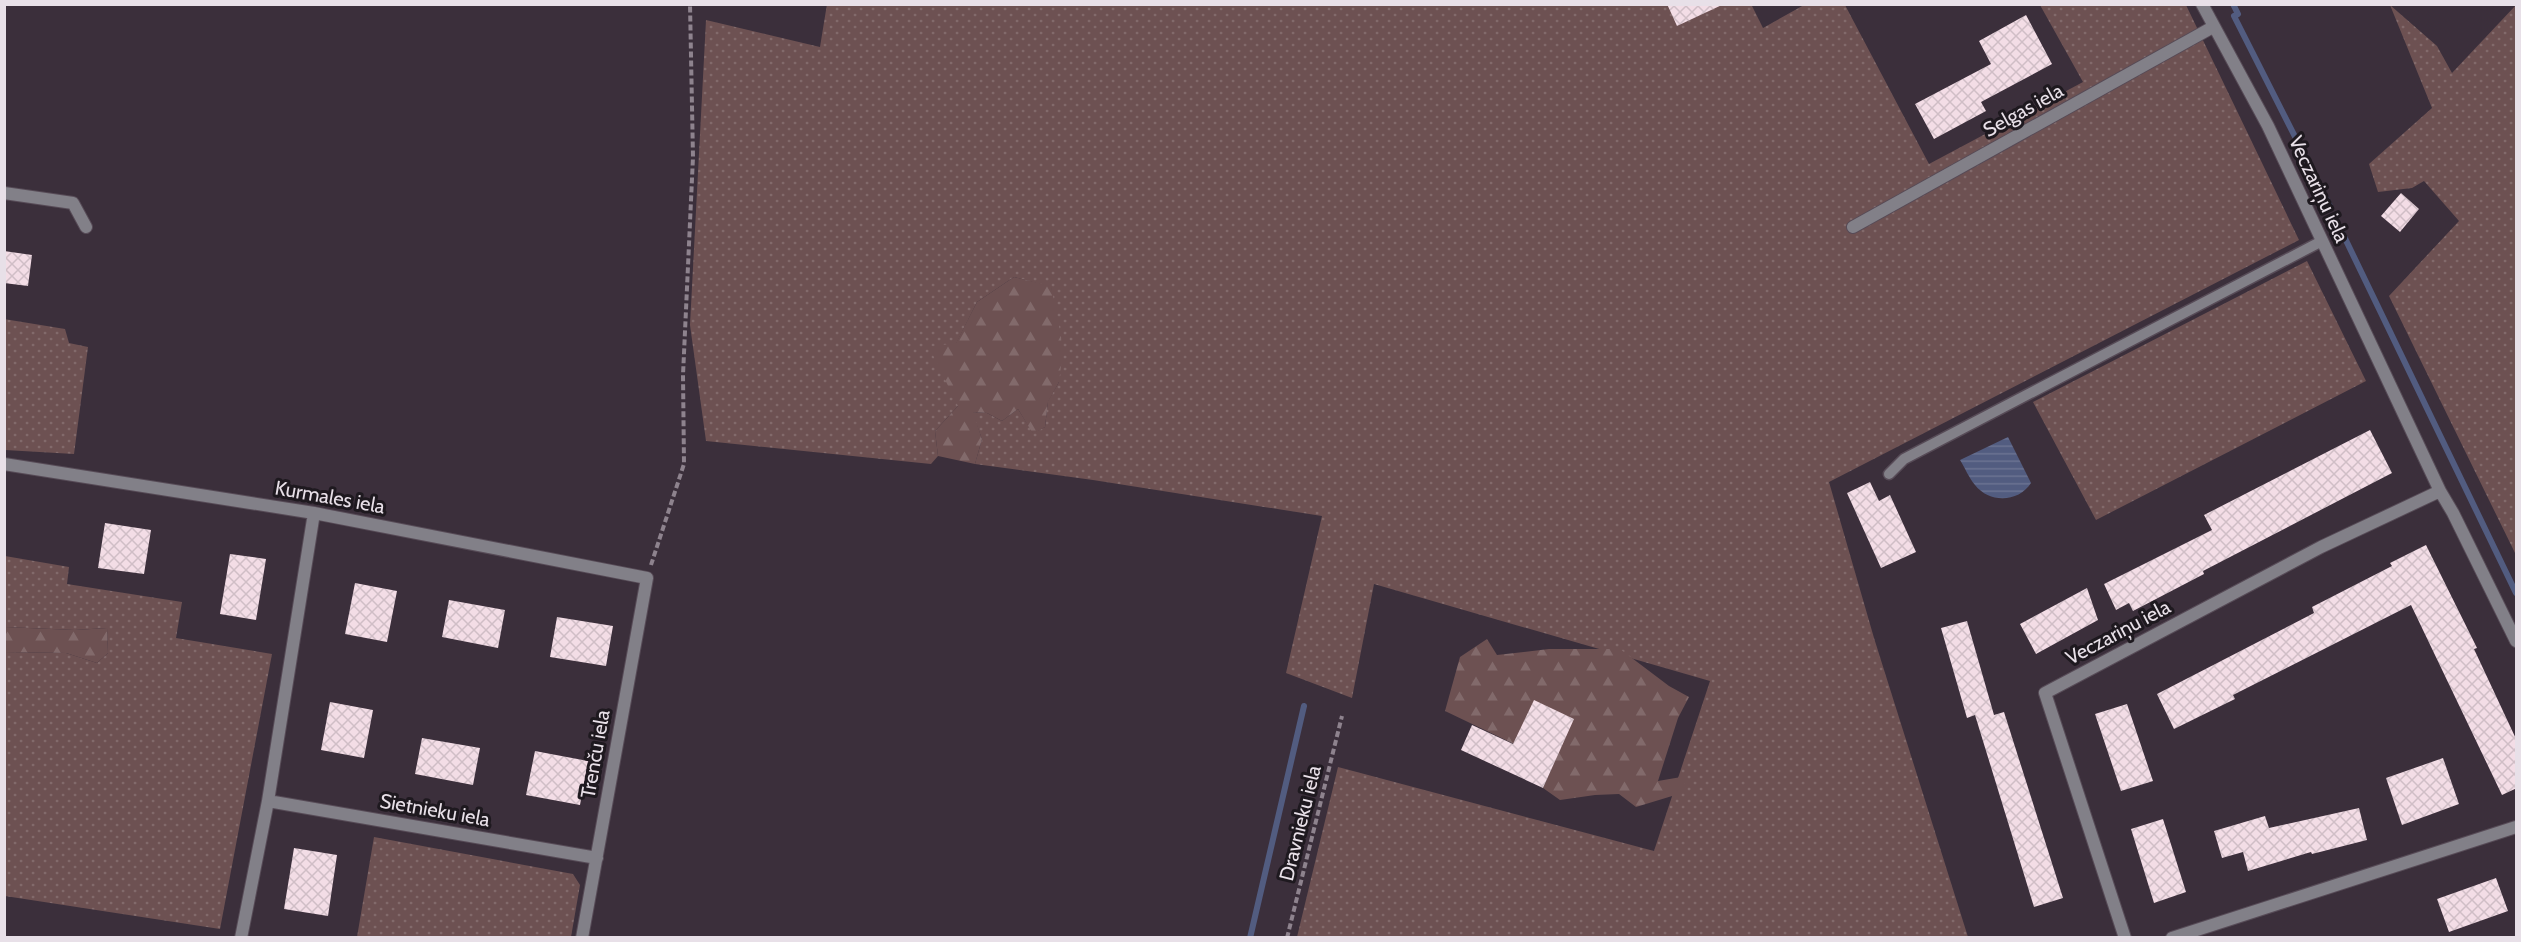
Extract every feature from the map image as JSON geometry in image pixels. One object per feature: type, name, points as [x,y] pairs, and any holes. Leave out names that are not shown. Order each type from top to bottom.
[{"type":"street","name":"Veczariņu iela","points":[[2202,4],[2268,126],[2440,491],[2517,641]]},
{"type":"street","name":"Selgas iela","points":[[1853,227],[2213,27]]},
{"type":"street","points":[[4,193],[73,203],[86,227]]},
{"type":"street","name":"Kurmales iela","points":[[4,464],[314,513],[647,578]]},
{"type":"street","name":"Veczariņu iela","points":[[2125,938],[2045,693],[2321,547],[2440,491]]},
{"type":"street","points":[[241,938],[268,801],[314,513]]},
{"type":"street","name":"Trenču iela","points":[[582,938],[647,578]]},
{"type":"street","name":"Sietnieku iela","points":[[268,801],[597,858]]},
{"type":"street","points":[[2172,938],[2517,827]]},
{"type":"lane","points":[[1889,474],[1904,459],[2322,241]]},
{"type":"path","points":[[647,578],[684,464],[683,375],[693,157],[690,4]]},
{"type":"path","name":"Dravnieku iela","points":[[1287,938],[1342,716]]},
{"type":"green space","points":[[827,4],[1751,4],[1763,28],[1804,5],[1845,5],[1929,164],[2083,82],[2040,5],[2186,5],[2299,240],[1829,482],[1874,638],[1968,937],[1297,937],[1338,767],[1654,851],[1710,681],[1374,584],[1352,698],[1286,673],[1322,516],[975,464],[982,439],[972,412],[987,413],[1002,421],[1018,409],[1033,433],[1045,427],[1048,401],[1059,382],[1051,287],[1014,277],[977,302],[956,344],[958,406],[935,431],[938,456],[931,464],[706,441],[690,325],[706,20],[820,47]]},
{"type":"green space","points":[[2390,5],[2437,46],[2452,73],[2516,5],[2516,555],[2389,296],[2459,221],[2424,181],[2412,188],[2378,192],[2369,164],[2432,108]]},
{"type":"green space","points":[[2307,261],[2366,381],[2096,520],[2033,402]]},
{"type":"green space","points":[[1014,277],[1051,286],[1061,336],[1062,358],[1059,382],[1048,402],[1045,427],[1033,434],[1018,409],[1002,421],[987,413],[973,412],[982,439],[975,464],[938,456],[935,431],[958,406],[929,347],[956,343],[977,302]]},
{"type":"green space","points":[[4,319],[65,329],[69,343],[88,347],[74,454],[5,450]]},
{"type":"green space","points":[[5,556],[69,567],[67,584],[182,602],[176,638],[272,654],[220,929],[5,896],[4,652],[66,653],[97,663],[108,653],[107,628],[75,630],[5,627]]},
{"type":"green space","points":[[5,627],[75,630],[107,628],[108,653],[97,663],[66,653],[5,652]]},
{"type":"green space","points":[[1487,639],[1497,655],[1549,649],[1620,649],[1669,686],[1689,697],[1678,718],[1658,781],[1687,776],[1682,793],[1636,807],[1619,794],[1560,800],[1543,788],[1554,763],[1445,711],[1460,657]]},
{"type":"green space","points":[[374,837],[573,874],[580,885],[571,937],[357,937]]},
{"type":"water","points":[[2008,437],[2031,483],[2026,489],[2012,497],[1996,498],[1981,491],[1975,485],[1960,460]]},
{"type":"building","points":[[1667,4],[1724,4],[1677,26]]},
{"type":"building","points":[[2026,15],[2052,64],[1981,102],[1986,111],[1934,139],[1915,104],[1991,64],[1979,41]]},
{"type":"building","points":[[2401,193],[2419,209],[2400,232],[2381,216]]},
{"type":"building","points":[[4,251],[32,255],[28,286],[4,283]]},
{"type":"building","points":[[2370,430],[2392,473],[2203,571],[2204,574],[2133,611],[2129,603],[2116,610],[2104,584],[2212,530],[2204,515]]},
{"type":"building","points":[[1870,482],[1879,501],[1890,495],[1916,552],[1881,568],[1847,493]]},
{"type":"building","points":[[105,523],[151,530],[144,574],[98,568]]},
{"type":"building","points":[[2426,545],[2477,648],[2474,649],[2517,741],[2517,788],[2502,795],[2411,605],[2233,695],[2235,699],[2174,729],[2157,694],[2314,613],[2312,607],[2392,566],[2390,563]]},
{"type":"building","points":[[230,554],[266,559],[256,620],[220,614]]},
{"type":"building","points":[[355,583],[397,591],[387,642],[345,634]]},
{"type":"building","points":[[2087,588],[2098,620],[2036,654],[2020,624]]},
{"type":"building","points":[[449,600],[505,610],[498,648],[442,637]]},
{"type":"building","points":[[557,617],[613,626],[606,666],[550,657]]},
{"type":"building","points":[[1967,621],[1994,715],[2004,712],[2063,898],[2034,907],[1975,715],[1967,718],[1941,628]]},
{"type":"building","points":[[1534,700],[1574,719],[1543,788],[1461,750],[1472,725],[1513,744]]},
{"type":"building","points":[[330,702],[373,710],[364,758],[321,750]]},
{"type":"building","points":[[2127,704],[2153,781],[2121,791],[2095,714]]},
{"type":"building","points":[[422,738],[480,748],[473,785],[415,774]]},
{"type":"building","points":[[535,751],[588,761],[580,805],[526,795]]},
{"type":"building","points":[[2443,758],[2459,804],[2402,825],[2386,778]]},
{"type":"building","points":[[2359,808],[2367,840],[2312,854],[2311,852],[2248,871],[2243,852],[2222,858],[2214,831],[2265,816],[2269,828]]},
{"type":"building","points":[[2163,819],[2186,892],[2154,903],[2131,829]]},
{"type":"building","points":[[294,848],[337,855],[328,916],[284,909]]},
{"type":"building","points":[[2496,878],[2508,911],[2449,932],[2437,899]]},
{"type":"waterway","points":[[2233,4],[2238,14],[2234,16],[2330,206]]},
{"type":"waterway","points":[[2341,230],[2516,593]]},
{"type":"waterway","points":[[1250,938],[1304,706]]}]
